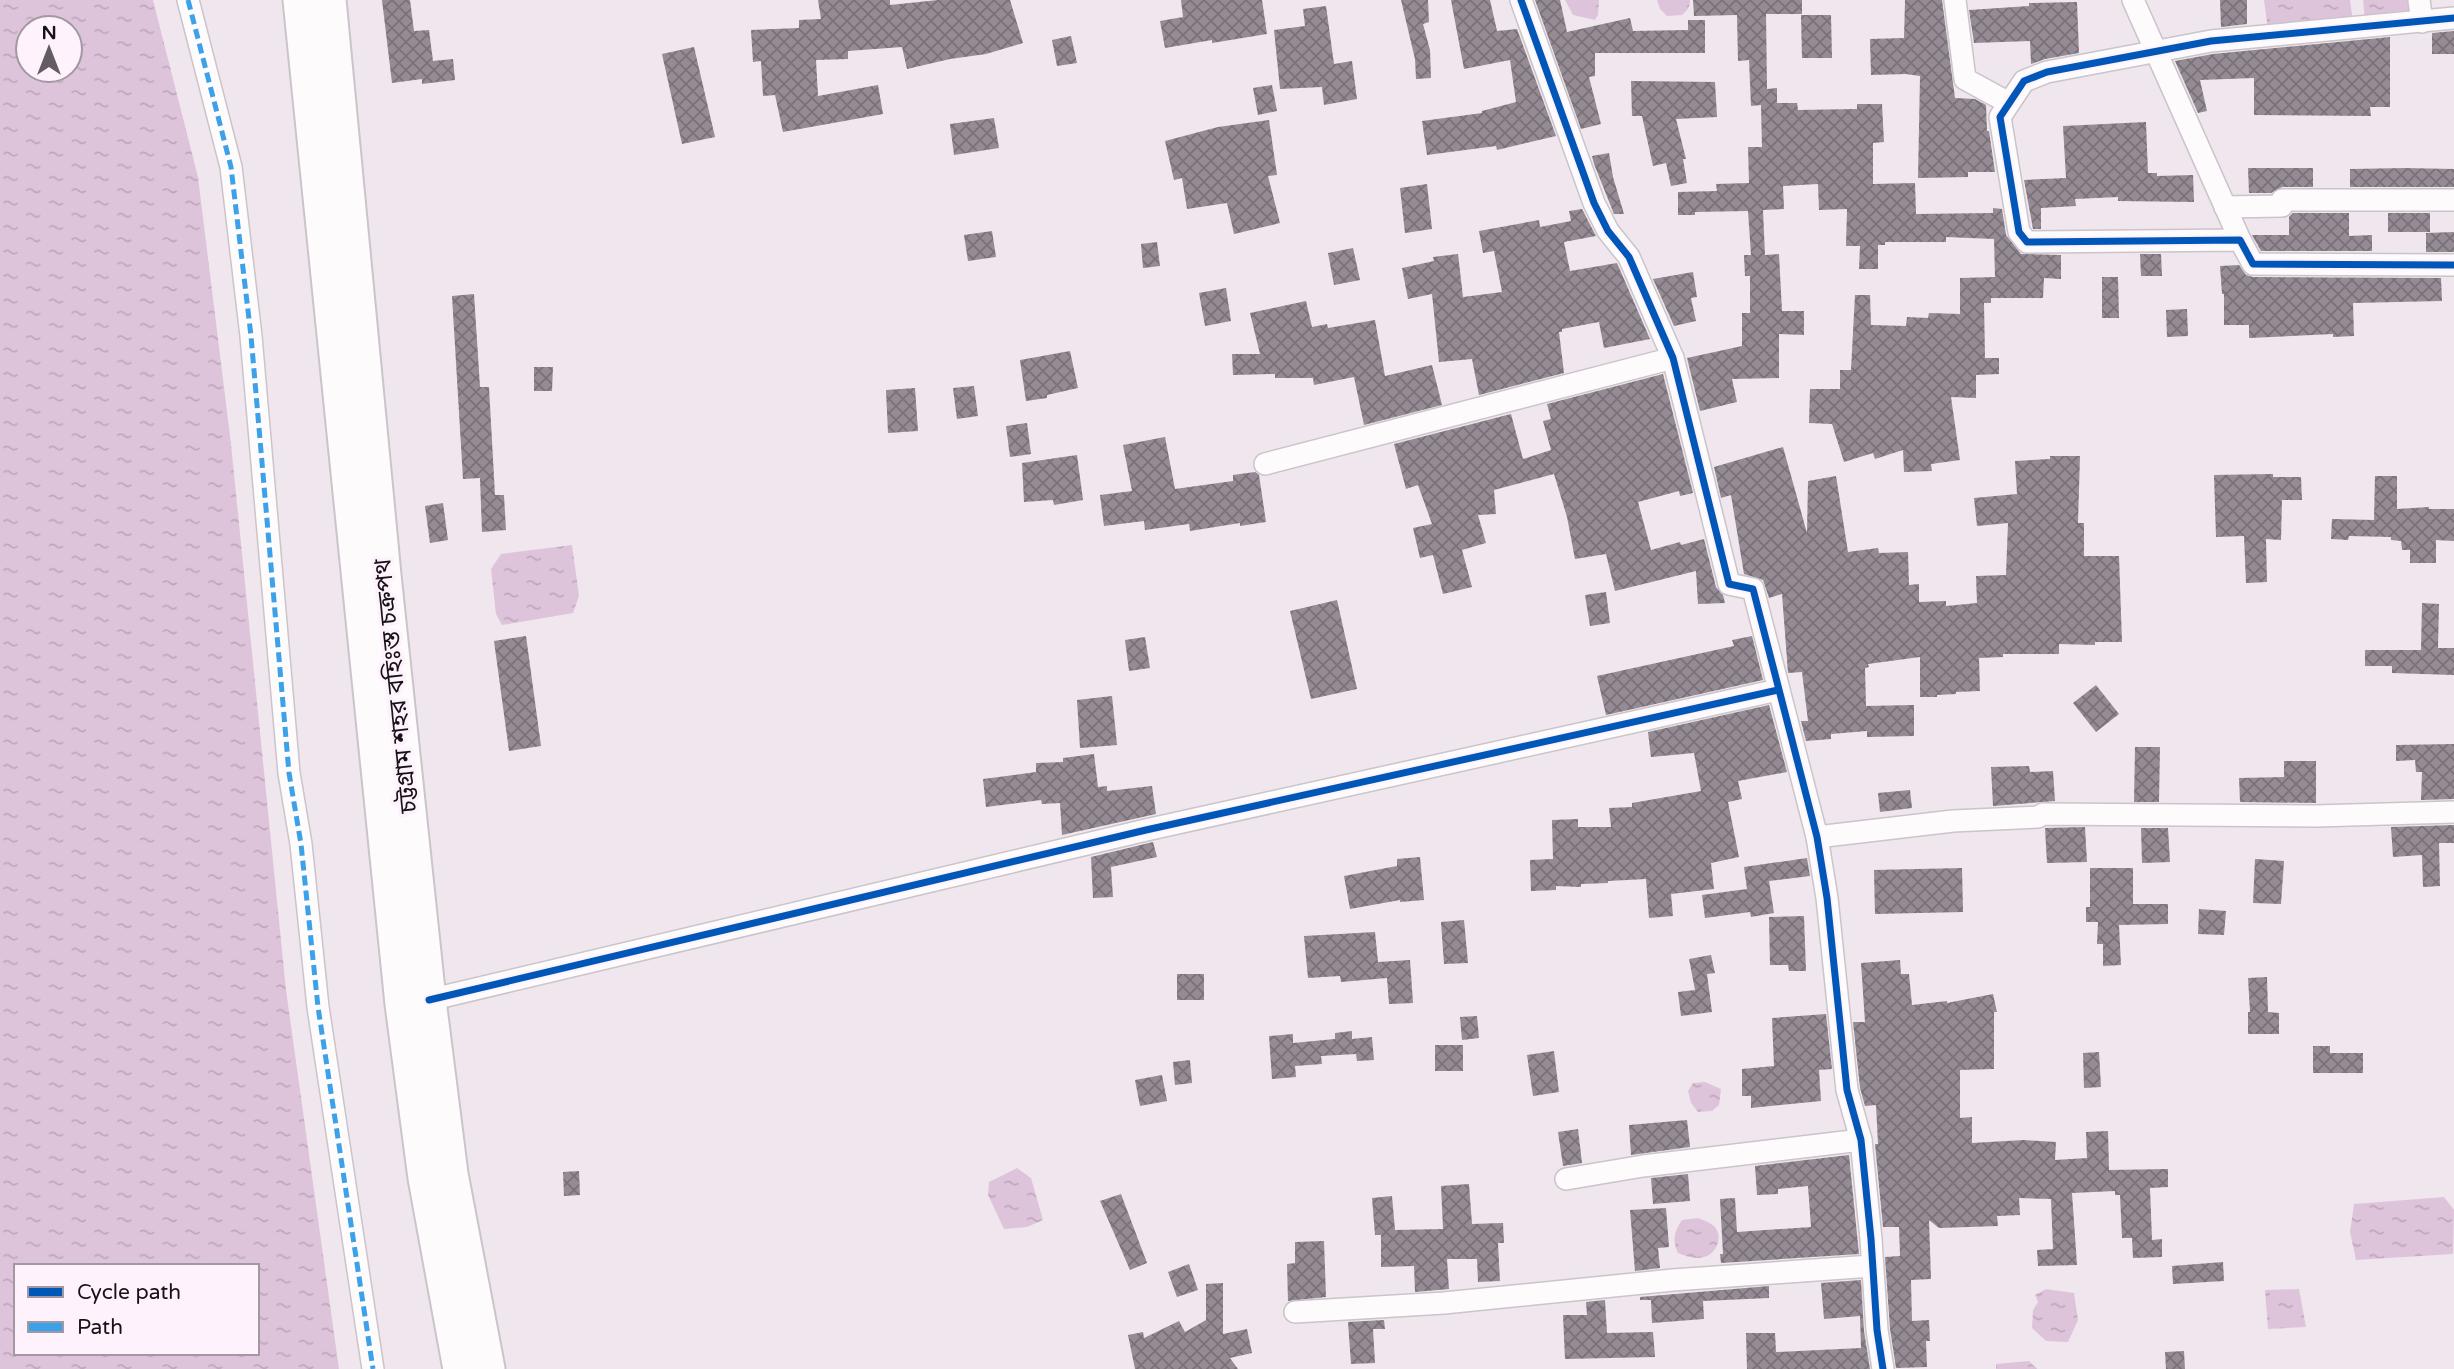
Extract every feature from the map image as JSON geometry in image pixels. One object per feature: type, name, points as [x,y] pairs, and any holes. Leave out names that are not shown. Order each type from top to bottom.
[{"type":"main road","name":"চট্টগ্রাম শহর বহিঃস্ত চক্রপথ","points":[[300,0],[402,1004],[425,1178],[460,1369]]},
{"type":"main road","name":"চট্টগ্রাম শহর বহিঃস্ত চক্রপথ","points":[[329,0],[384,575],[429,1000],[451,1174],[488,1369]]},
{"type":"street","points":[[188,0],[231,167],[251,336],[289,773],[301,844],[318,1007],[373,1369]]},
{"type":"street","points":[[1521,0],[1594,203],[1608,231],[1629,257],[1673,358],[1729,584],[1753,589],[1817,837],[1847,1090],[1861,1140],[1877,1330],[1883,1369]]},
{"type":"street","points":[[1955,0],[1965,79],[2009,103]]},
{"type":"street","points":[[2133,0],[2253,264],[2454,265]]},
{"type":"street","points":[[2419,0],[2423,22]]},
{"type":"street","points":[[2240,240],[2027,242],[2019,232],[2000,117],[2024,80],[2047,72],[2211,41],[2454,18]]},
{"type":"street","points":[[2225,206],[2281,206],[2282,200],[2454,200]]},
{"type":"street","points":[[1265,464],[1673,358]]},
{"type":"street","points":[[429,1000],[1146,830],[1777,690]]},
{"type":"street","points":[[1817,837],[1953,821],[2038,817],[2043,814],[2316,816],[2454,812]]},
{"type":"street","points":[[1566,1180],[1643,1166],[1861,1140]]},
{"type":"street","points":[[1295,1312],[1444,1303],[1673,1280],[1872,1266]]},
{"type":"water","points":[[0,0],[153,0],[198,177],[231,444],[286,990],[339,1369],[0,1369]]},
{"type":"water","points":[[1565,0],[1599,0],[1598,15],[1595,20],[1573,15]]},
{"type":"water","points":[[1657,0],[1690,0],[1689,7],[1682,15],[1667,16],[1660,9]]},
{"type":"water","points":[[2264,0],[2350,0],[2353,22],[2268,30]]},
{"type":"water","points":[[2363,0],[2412,0],[2415,18],[2365,21]]},
{"type":"water","points":[[572,545],[579,596],[573,613],[502,625],[496,614],[491,569],[501,554]]},
{"type":"water","points":[[1705,1082],[1721,1089],[1719,1105],[1712,1111],[1698,1112],[1691,1103],[1688,1091],[1693,1083]]},
{"type":"water","points":[[1017,1168],[1031,1178],[1043,1220],[1027,1227],[1004,1229],[988,1195],[989,1182]]},
{"type":"water","points":[[2444,1197],[2454,1210],[2453,1254],[2356,1260],[2350,1232],[2354,1204]]},
{"type":"water","points":[[1698,1218],[1714,1226],[1719,1238],[1711,1254],[1692,1258],[1678,1253],[1675,1244],[1676,1232],[1682,1220]]},
{"type":"water","points":[[2046,1289],[2074,1293],[2078,1320],[2068,1342],[2046,1341],[2032,1328],[2033,1310],[2038,1302],[2035,1295]]},
{"type":"water","points":[[2299,1289],[2306,1327],[2268,1329],[2265,1290]]},
{"type":"water","points":[[2029,1361],[2037,1369],[1996,1369],[1996,1364]]},
{"type":"building","points":[[382,0],[410,0],[414,31],[429,30],[433,61],[453,59],[455,80],[422,84],[422,79],[392,83]]},
{"type":"building","points":[[818,0],[890,0],[890,5],[938,0],[1010,0],[1023,43],[986,54],[907,69],[902,47],[848,51],[848,59],[816,60],[818,96],[878,85],[883,114],[783,132],[775,95],[763,96],[761,61],[753,62],[751,30],[799,28],[799,20],[821,19]]},
{"type":"building","points":[[1181,0],[1262,0],[1267,34],[1165,48],[1160,21],[1183,17]]},
{"type":"building","points":[[1401,0],[1428,0],[1429,22],[1423,24],[1430,50],[1431,78],[1416,79],[1415,59]]},
{"type":"building","points":[[1451,0],[1490,0],[1497,31],[1517,29],[1556,136],[1497,150],[1496,146],[1427,155],[1422,121],[1482,113],[1516,102],[1510,60],[1464,69]]},
{"type":"building","points":[[1535,0],[1560,0],[1567,32],[1630,18],[1633,31],[1688,30],[1688,20],[1705,20],[1705,53],[1595,53],[1595,76],[1589,77],[1601,124],[1581,129]]},
{"type":"building","points":[[1693,0],[1802,0],[1802,14],[1766,14],[1767,89],[1777,88],[1777,103],[1797,103],[1798,110],[1857,109],[1857,104],[1882,104],[1884,142],[1873,143],[1873,184],[1915,183],[1916,214],[1993,213],[1993,208],[2002,209],[2006,235],[2021,254],[2061,255],[2061,279],[2044,278],[2043,298],[1991,298],[1991,303],[1984,303],[1985,358],[1999,358],[1999,374],[1976,375],[1976,398],[1951,397],[1960,460],[1931,464],[1932,471],[1904,472],[1903,450],[1875,459],[1873,453],[1844,462],[1832,424],[1809,423],[1810,389],[1840,389],[1840,370],[1851,370],[1855,295],[1870,295],[1871,325],[1906,326],[1907,317],[1928,318],[1929,313],[1960,314],[1960,278],[1995,277],[1994,239],[1946,237],[1946,242],[1885,242],[1885,245],[1878,245],[1878,269],[1859,269],[1860,246],[1846,246],[1847,209],[1819,210],[1818,184],[1783,186],[1784,209],[1763,210],[1765,255],[1779,254],[1782,311],[1804,311],[1804,335],[1779,334],[1779,378],[1732,379],[1737,402],[1700,411],[1687,358],[1742,346],[1742,313],[1750,313],[1750,276],[1745,276],[1744,255],[1751,255],[1748,211],[1678,215],[1678,192],[1717,191],[1716,184],[1749,183],[1748,147],[1762,147],[1761,105],[1751,106],[1749,60],[1738,61],[1737,15],[1694,16]]},
{"type":"building","points":[[1905,0],[1942,0],[1955,98],[1975,99],[1986,105],[1987,131],[1995,172],[1968,172],[1968,177],[1918,178],[1920,76],[1871,75],[1870,39],[1904,38]]},
{"type":"building","points":[[2220,0],[2247,0],[2247,24],[2221,27]]},
{"type":"building","points":[[2077,2],[2079,53],[2031,64],[2030,41],[1974,43],[1969,10],[2029,6],[2029,3]]},
{"type":"building","points":[[1326,6],[1334,64],[1352,61],[1357,99],[1324,105],[1322,87],[1280,89],[1274,30],[1305,26],[1303,9]]},
{"type":"building","points":[[1801,15],[1831,15],[1832,58],[1802,58]]},
{"type":"building","points":[[2454,31],[2454,54],[2432,54],[2432,33]]},
{"type":"building","points":[[1071,36],[1077,63],[1057,66],[1052,40]]},
{"type":"building","points":[[2390,37],[2390,107],[2370,107],[2371,116],[2254,115],[2254,78],[2200,80],[2207,111],[2198,113],[2175,61],[2213,54]]},
{"type":"building","points":[[694,47],[715,137],[682,144],[662,54]]},
{"type":"building","points":[[1631,81],[1715,82],[1717,117],[1676,119],[1686,159],[1683,159],[1687,183],[1671,186],[1666,163],[1653,166],[1642,116],[1632,116]]},
{"type":"building","points":[[1272,85],[1277,111],[1258,115],[1253,88]]},
{"type":"building","points":[[994,118],[999,148],[954,155],[950,124]]},
{"type":"building","points":[[1269,120],[1277,175],[1268,176],[1280,223],[1234,234],[1227,203],[1187,209],[1182,178],[1174,180],[1165,141],[1218,127]]},
{"type":"building","points":[[2146,122],[2148,173],[2157,173],[2157,176],[2193,175],[2194,202],[2118,201],[2118,197],[2075,199],[2076,206],[2041,208],[2041,229],[2033,229],[2024,180],[2066,178],[2063,126]]},
{"type":"building","points":[[1609,153],[1624,214],[1614,214],[1592,156]]},
{"type":"building","points":[[2248,168],[2313,168],[2313,187],[2282,187],[2271,193],[2249,193]]},
{"type":"building","points":[[2350,169],[2454,169],[2454,187],[2350,187]]},
{"type":"building","points":[[1427,184],[1432,229],[1405,233],[1400,188]]},
{"type":"building","points":[[1582,209],[1596,236],[1564,242],[1570,271],[1617,263],[1650,339],[1604,348],[1599,322],[1562,329],[1562,332],[1559,332],[1564,373],[1479,395],[1472,359],[1439,362],[1432,294],[1408,299],[1402,268],[1434,261],[1433,257],[1458,254],[1463,297],[1502,292],[1494,251],[1483,253],[1479,231],[1539,220],[1540,227],[1571,221],[1569,211]]},
{"type":"building","points":[[2293,213],[2349,213],[2349,236],[2372,235],[2372,251],[2261,251],[2252,235],[2289,235],[2289,217]]},
{"type":"building","points":[[2388,213],[2430,213],[2430,232],[2388,232]]},
{"type":"building","points":[[992,231],[996,257],[968,261],[964,235]]},
{"type":"building","points":[[2454,232],[2454,252],[2426,252],[2426,233]]},
{"type":"building","points":[[1157,242],[1160,266],[1143,268],[1141,244]]},
{"type":"building","points":[[1353,248],[1360,280],[1334,285],[1328,253]]},
{"type":"building","points":[[2140,254],[2161,254],[2162,276],[2141,276]]},
{"type":"building","points":[[2239,265],[2246,275],[2253,277],[2441,278],[2442,301],[2353,303],[2354,336],[2333,337],[2333,334],[2249,338],[2249,325],[2224,325],[2220,266]]},
{"type":"building","points":[[1693,272],[1697,297],[1691,298],[1696,321],[1674,326],[1653,279]]},
{"type":"building","points":[[2102,277],[2118,277],[2119,318],[2102,318]]},
{"type":"building","points":[[1226,288],[1231,321],[1205,326],[1199,293]]},
{"type":"building","points":[[474,294],[480,387],[489,387],[495,495],[504,495],[506,530],[482,532],[480,478],[463,479],[452,296]]},
{"type":"building","points":[[1306,301],[1312,327],[1327,324],[1328,328],[1375,320],[1385,376],[1432,365],[1442,405],[1364,425],[1354,377],[1314,385],[1313,378],[1275,378],[1275,374],[1233,375],[1232,354],[1260,354],[1250,313]]},
{"type":"building","points":[[2187,309],[2188,336],[2167,337],[2166,310]]},
{"type":"building","points":[[1070,351],[1078,388],[1047,395],[1047,398],[1026,401],[1020,360]]},
{"type":"building","points":[[534,367],[553,367],[552,391],[534,391]]},
{"type":"building","points":[[1663,374],[1693,493],[1680,496],[1679,491],[1638,502],[1651,550],[1704,539],[1716,587],[1723,595],[1725,603],[1698,604],[1696,571],[1615,591],[1606,554],[1575,559],[1567,517],[1554,474],[1494,490],[1496,514],[1478,515],[1486,543],[1462,550],[1472,587],[1443,594],[1433,555],[1420,558],[1413,528],[1432,524],[1418,485],[1406,489],[1394,444],[1511,414],[1523,459],[1551,450],[1543,421],[1551,419],[1547,404]]},
{"type":"building","points":[[974,386],[978,416],[957,419],[953,388]]},
{"type":"building","points":[[915,388],[918,431],[888,433],[886,390]]},
{"type":"building","points":[[1027,423],[1031,454],[1010,457],[1006,426]]},
{"type":"building","points":[[1165,437],[1175,489],[1233,481],[1233,475],[1255,472],[1259,475],[1266,522],[1190,531],[1189,524],[1145,530],[1144,521],[1104,526],[1100,495],[1132,491],[1123,445]]},
{"type":"building","points":[[1783,447],[1807,533],[1808,481],[1836,476],[1848,552],[1878,548],[1879,553],[1908,552],[1909,585],[1919,584],[1919,602],[1946,601],[1946,606],[1977,603],[1976,576],[2006,575],[2008,523],[1977,526],[1974,498],[2017,494],[2015,461],[2050,459],[2050,456],[2080,456],[2078,523],[2084,523],[2084,556],[2119,556],[2122,642],[2095,642],[2095,645],[2059,644],[2059,654],[2003,654],[2003,657],[1979,658],[1980,691],[1956,692],[1937,697],[1920,697],[1920,657],[1868,664],[1869,667],[1865,668],[1866,706],[1914,705],[1914,736],[1867,737],[1867,731],[1831,734],[1831,739],[1806,741],[1801,721],[1808,721],[1802,672],[1788,673],[1782,594],[1769,598],[1763,580],[1744,574],[1731,495],[1721,498],[1714,467]]},
{"type":"building","points":[[1077,455],[1083,500],[1054,505],[1053,500],[1024,502],[1022,463]]},
{"type":"building","points":[[2273,474],[2273,477],[2301,477],[2302,500],[2282,500],[2281,540],[2266,539],[2267,582],[2246,583],[2244,536],[2216,537],[2214,475]]},
{"type":"building","points":[[2375,476],[2397,476],[2397,509],[2454,509],[2454,541],[2436,540],[2436,563],[2410,563],[2410,550],[2402,550],[2401,541],[2391,540],[2391,537],[2349,536],[2348,540],[2331,539],[2332,519],[2374,520]]},
{"type":"building","points":[[443,503],[448,540],[430,543],[425,506]]},
{"type":"building","points":[[1606,592],[1610,623],[1590,626],[1585,595]]},
{"type":"building","points":[[1337,600],[1357,689],[1311,699],[1290,611]]},
{"type":"building","points":[[2422,603],[2439,604],[2438,648],[2454,648],[2454,675],[2392,673],[2392,666],[2365,666],[2365,650],[2421,650]]},
{"type":"building","points":[[526,636],[541,746],[509,751],[494,641]]},
{"type":"building","points":[[1752,636],[1763,680],[1606,715],[1597,676],[1734,646],[1732,640]]},
{"type":"building","points":[[1145,637],[1150,668],[1129,671],[1125,640]]},
{"type":"building","points":[[2096,685],[2119,714],[2096,732],[2073,703]]},
{"type":"building","points":[[1112,696],[1117,745],[1080,748],[1077,700]]},
{"type":"building","points":[[1769,705],[1787,772],[1738,781],[1742,799],[1728,802],[1739,857],[1711,863],[1714,889],[1671,894],[1673,916],[1649,918],[1646,879],[1581,884],[1581,887],[1556,886],[1556,890],[1531,891],[1530,860],[1553,859],[1552,820],[1578,819],[1578,827],[1611,827],[1609,808],[1632,807],[1632,803],[1701,791],[1694,753],[1651,757],[1648,732]]},
{"type":"building","points":[[2454,744],[2454,799],[2421,800],[2422,772],[2416,772],[2415,760],[2396,761],[2396,745]]},
{"type":"building","points":[[2135,747],[2160,747],[2159,802],[2134,802]]},
{"type":"building","points":[[1094,754],[1098,787],[1107,786],[1107,791],[1152,786],[1156,814],[1062,835],[1060,803],[1042,804],[1041,800],[986,807],[983,779],[1036,772],[1036,763],[1063,762],[1063,758]]},
{"type":"building","points":[[2284,761],[2316,761],[2316,803],[2240,802],[2239,778],[2284,777]]},
{"type":"building","points":[[2029,766],[2030,772],[2053,771],[2055,801],[1993,806],[1991,767]]},
{"type":"building","points":[[1910,790],[1912,808],[1880,812],[1878,793]]},
{"type":"building","points":[[2454,825],[2454,843],[2439,843],[2440,886],[2423,887],[2422,855],[2393,857],[2391,827]]},
{"type":"building","points":[[2085,827],[2087,862],[2047,863],[2045,828]]},
{"type":"building","points":[[2141,828],[2168,828],[2170,862],[2142,863]]},
{"type":"building","points":[[1153,842],[1157,857],[1111,867],[1113,897],[1093,898],[1091,857]]},
{"type":"building","points":[[1420,857],[1424,900],[1400,900],[1350,909],[1344,876],[1397,866],[1397,859]]},
{"type":"building","points":[[1807,858],[1810,876],[1769,881],[1774,913],[1751,917],[1750,912],[1705,918],[1702,895],[1747,889],[1744,867]]},
{"type":"building","points":[[2255,859],[2284,861],[2281,904],[2253,903]]},
{"type":"building","points":[[1962,868],[1963,912],[1875,914],[1874,870]]},
{"type":"building","points":[[2090,868],[2133,868],[2133,904],[2168,904],[2168,924],[2119,925],[2121,965],[2103,966],[2103,944],[2097,944],[2098,922],[2086,922],[2086,907],[2090,907]]},
{"type":"building","points":[[2199,909],[2226,911],[2224,935],[2198,934]]},
{"type":"building","points":[[1804,916],[1806,971],[1789,971],[1788,965],[1770,965],[1769,917]]},
{"type":"building","points":[[1464,920],[1468,963],[1444,964],[1441,922]]},
{"type":"building","points":[[1375,932],[1378,962],[1410,960],[1413,1003],[1389,1004],[1387,978],[1341,982],[1340,976],[1308,978],[1304,936]]},
{"type":"building","points":[[1711,955],[1715,973],[1707,974],[1712,1012],[1681,1016],[1678,992],[1695,990],[1689,959]]},
{"type":"building","points":[[1900,960],[1901,974],[1909,974],[1912,1005],[1947,1003],[1993,994],[1997,1012],[1994,1012],[1994,1069],[1960,1070],[1960,1118],[1972,1117],[1972,1143],[2024,1140],[2056,1142],[2055,1160],[2087,1158],[2086,1132],[2108,1131],[2109,1170],[2168,1169],[2168,1187],[2150,1188],[2152,1240],[2162,1239],[2162,1257],[2133,1258],[2132,1238],[2122,1238],[2120,1195],[2115,1195],[2115,1191],[2072,1193],[2077,1265],[2038,1266],[2037,1250],[2053,1249],[2051,1199],[2019,1198],[2020,1215],[1997,1216],[1998,1226],[1939,1228],[1929,1220],[1931,1279],[1911,1280],[1912,1321],[1929,1320],[1930,1341],[1926,1341],[1927,1367],[1896,1368],[1890,1329],[1885,1257],[1900,1256],[1899,1227],[1883,1227],[1875,1144],[1878,1144],[1876,1105],[1865,1106],[1860,1088],[1853,1022],[1865,1022],[1861,963]]},
{"type":"building","points":[[1177,974],[1204,974],[1204,1000],[1177,1000]]},
{"type":"building","points":[[2267,977],[2268,1012],[2279,1013],[2279,1034],[2248,1034],[2248,978]]},
{"type":"building","points":[[1826,1014],[1832,1069],[1819,1070],[1821,1101],[1751,1108],[1751,1096],[1742,1096],[1742,1069],[1774,1066],[1772,1018]]},
{"type":"building","points":[[1477,1016],[1479,1038],[1462,1040],[1460,1017]]},
{"type":"building","points":[[1352,1031],[1352,1039],[1372,1037],[1374,1060],[1357,1061],[1356,1054],[1321,1056],[1322,1064],[1295,1066],[1296,1077],[1272,1079],[1269,1036],[1293,1034],[1293,1043],[1335,1039],[1335,1033]]},
{"type":"building","points":[[1435,1045],[1463,1045],[1463,1071],[1435,1071]]},
{"type":"building","points":[[2313,1046],[2330,1046],[2330,1053],[2363,1053],[2363,1073],[2313,1073]]},
{"type":"building","points":[[1554,1051],[1559,1092],[1533,1096],[1527,1055]]},
{"type":"building","points":[[2099,1052],[2101,1087],[2084,1088],[2083,1053]]},
{"type":"building","points":[[1190,1060],[1192,1083],[1175,1085],[1173,1062]]},
{"type":"building","points":[[1162,1075],[1167,1101],[1140,1106],[1135,1080]]},
{"type":"building","points":[[1687,1120],[1690,1147],[1631,1155],[1629,1125]]},
{"type":"building","points":[[1578,1129],[1582,1163],[1563,1166],[1558,1132]]},
{"type":"building","points":[[1849,1155],[1859,1254],[1721,1263],[1720,1254],[1723,1254],[1720,1199],[1735,1198],[1737,1232],[1811,1227],[1808,1186],[1778,1189],[1778,1194],[1757,1195],[1755,1166]]},
{"type":"building","points":[[579,1171],[580,1195],[564,1196],[563,1172]]},
{"type":"building","points":[[1688,1174],[1690,1201],[1653,1204],[1651,1178]]},
{"type":"building","points":[[1469,1184],[1472,1224],[1503,1223],[1504,1243],[1498,1243],[1500,1281],[1478,1282],[1477,1259],[1447,1259],[1449,1289],[1415,1292],[1414,1266],[1381,1267],[1381,1235],[1375,1235],[1372,1198],[1392,1196],[1395,1230],[1443,1229],[1441,1186]]},
{"type":"building","points":[[1121,1194],[1147,1263],[1130,1270],[1100,1201]]},
{"type":"building","points":[[1666,1208],[1669,1247],[1658,1248],[1660,1268],[1635,1271],[1630,1210]]},
{"type":"building","points":[[1324,1241],[1326,1297],[1288,1301],[1287,1264],[1295,1263],[1295,1242]]},
{"type":"building","points":[[2223,1262],[2224,1281],[2173,1284],[2172,1266]]},
{"type":"building","points":[[1189,1264],[1198,1290],[1177,1297],[1168,1272]]},
{"type":"building","points":[[1861,1280],[1864,1331],[1870,1369],[1747,1369],[1746,1333],[1775,1333],[1776,1352],[1861,1348],[1860,1316],[1824,1319],[1821,1283]]},
{"type":"building","points":[[1223,1283],[1223,1334],[1247,1329],[1252,1353],[1230,1358],[1238,1369],[1135,1369],[1128,1335],[1143,1332],[1144,1338],[1179,1321],[1185,1332],[1206,1320],[1206,1284]]},
{"type":"building","points":[[1769,1286],[1769,1298],[1703,1301],[1704,1319],[1652,1323],[1651,1300],[1640,1300],[1640,1297]]},
{"type":"building","points":[[1605,1300],[1607,1333],[1653,1332],[1655,1357],[1565,1359],[1563,1315],[1587,1315],[1586,1302]]},
{"type":"building","points":[[1384,1320],[1385,1329],[1373,1329],[1375,1363],[1351,1364],[1348,1322]]},
{"type":"building","points":[[2184,1351],[2185,1369],[2166,1369],[2165,1352]]},
{"type":"marked path","points":[[188,0],[231,167],[251,336],[289,773],[301,844],[318,1007],[373,1369]]},
{"type":"cycle path","points":[[1521,0],[1594,203],[1608,231],[1629,257],[1673,358],[1729,584],[1753,589],[1817,837],[1827,898],[1847,1090],[1861,1140],[1877,1330],[1883,1369]]},
{"type":"cycle path","points":[[2454,18],[2211,41],[2047,72],[2024,81],[2000,117],[2019,232],[2027,242],[2240,240],[2253,264],[2454,265]]},
{"type":"cycle path","points":[[429,1000],[1146,830],[1778,690]]}]
